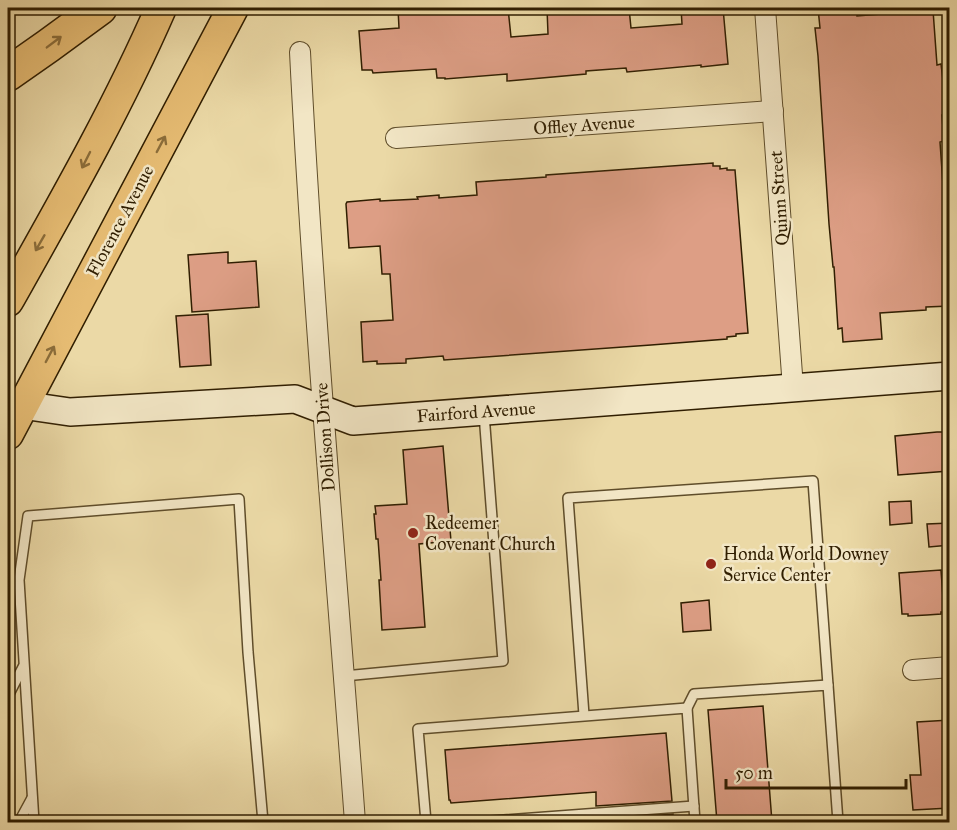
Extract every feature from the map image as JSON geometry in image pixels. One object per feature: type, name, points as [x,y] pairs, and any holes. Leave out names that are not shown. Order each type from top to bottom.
[{"type":"highway","points":[[8,74],[100,8]]},
{"type":"main road","points":[[8,301],[69,193],[142,52],[161,8]]},
{"type":"main road","name":"Florence Avenue","points":[[8,434],[15,404],[233,8]]},
{"type":"street","name":"Quinn Street","points":[[765,8],[793,388]]},
{"type":"street","name":"Dollison Drive","points":[[300,52],[323,410],[356,822]]},
{"type":"street","name":"Offley Avenue","points":[[396,138],[773,111]]},
{"type":"street","name":"Fairford Avenue","points":[[15,404],[70,412],[295,399],[353,422],[950,376]]},
{"type":"street","points":[[913,670],[950,667]]},
{"type":"lane","points":[[344,676],[503,661],[484,412]]},
{"type":"lane","points":[[584,715],[568,498],[813,481],[838,822]]},
{"type":"lane","points":[[34,822],[19,580],[28,516],[239,499],[248,652],[263,822]]},
{"type":"lane","points":[[8,696],[24,665]]},
{"type":"lane","points":[[695,822],[687,708],[694,694],[828,685]]},
{"type":"lane","points":[[426,822],[418,729],[687,708]]},
{"type":"lane","points":[[19,822],[32,797]]},
{"type":"lane","points":[[477,822],[694,806]]},
{"type":"building","points":[[398,8],[508,8],[511,37],[548,34],[547,8],[629,8],[631,28],[682,24],[681,8],[723,8],[728,64],[627,72],[626,68],[586,71],[586,74],[507,81],[507,74],[445,79],[437,78],[436,69],[373,73],[372,70],[362,70],[359,31],[399,28]]},
{"type":"building","points":[[818,8],[857,8],[857,16],[933,10],[937,65],[941,64],[944,89],[950,88],[950,115],[942,115],[944,141],[940,142],[944,199],[950,198],[950,306],[880,313],[882,339],[843,342],[842,328],[838,329],[815,28],[820,28]]},
{"type":"building","points":[[713,163],[713,166],[720,166],[720,169],[735,170],[748,333],[736,334],[727,339],[651,345],[444,360],[443,356],[406,359],[406,363],[363,362],[361,322],[393,320],[390,274],[382,274],[380,246],[349,248],[347,202],[418,199],[417,197],[439,195],[439,198],[477,195],[476,182]]},
{"type":"building","points":[[228,252],[228,263],[256,261],[259,307],[192,312],[188,255]]},
{"type":"building","points":[[208,314],[211,365],[180,367],[176,316]]},
{"type":"building","points":[[949,432],[949,471],[898,475],[895,436]]},
{"type":"building","name":"Redeemer Covenant Church","points":[[443,446],[451,541],[419,544],[425,627],[382,630],[379,580],[381,580],[375,506],[407,504],[403,450]]},
{"type":"building","points":[[911,501],[912,523],[890,525],[889,502]]},
{"type":"building","points":[[950,523],[950,545],[929,547],[927,524]]},
{"type":"building","points":[[941,570],[944,612],[908,616],[908,614],[902,614],[899,573]]},
{"type":"building","points":[[709,600],[711,630],[683,632],[681,603]]},
{"type":"building","points":[[763,706],[772,822],[717,822],[708,710]]},
{"type":"building","points":[[950,720],[950,808],[913,810],[910,775],[921,775],[917,722]]},
{"type":"building","points":[[666,733],[672,801],[596,806],[596,792],[451,803],[449,800],[445,750]]},
{"type":"building","points":[[673,814],[673,822],[597,822],[597,820]]},
{"type":"place","name":"Redeemer Covenant Church","points":[[413,533]]},
{"type":"place","name":"Honda World Downey Service Center","points":[[711,564]]}]
